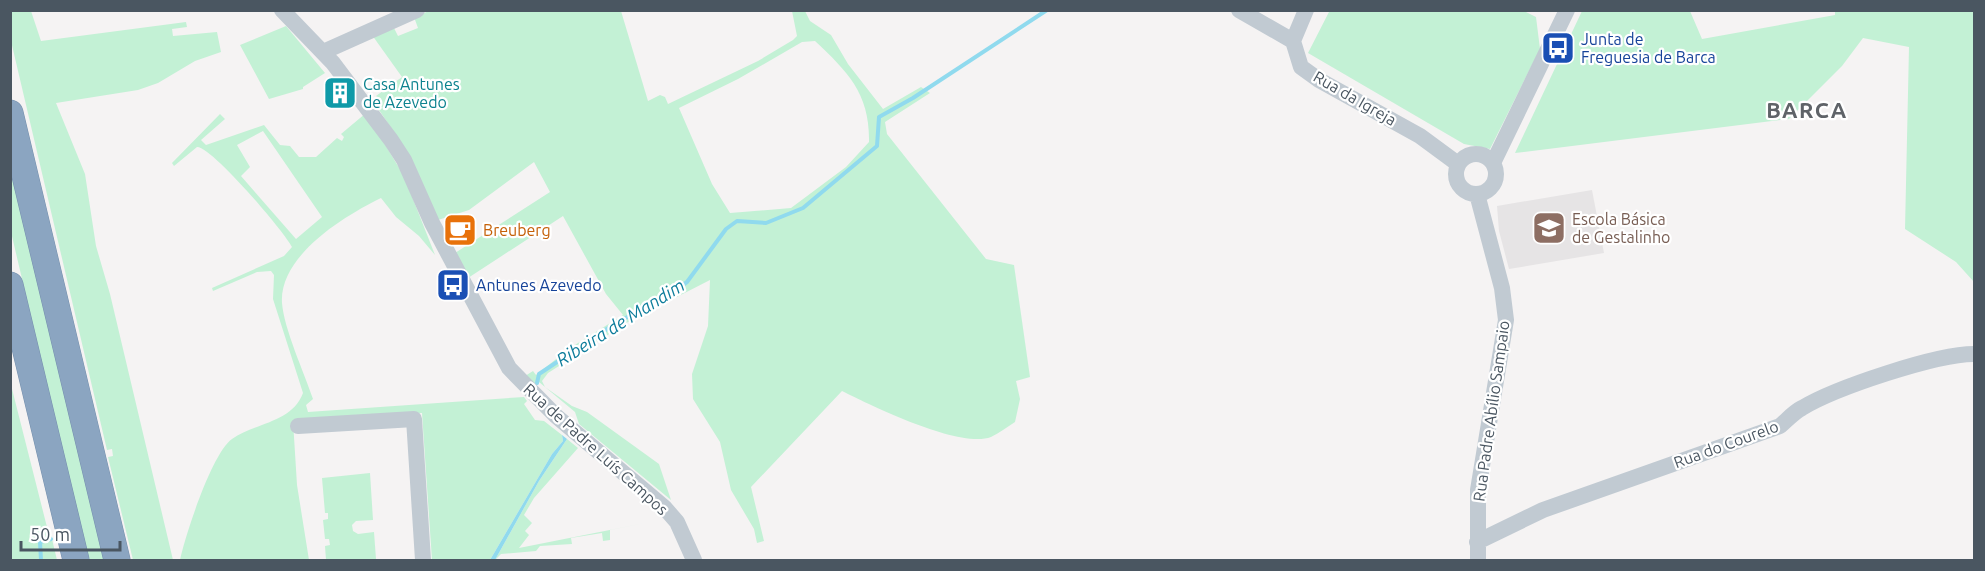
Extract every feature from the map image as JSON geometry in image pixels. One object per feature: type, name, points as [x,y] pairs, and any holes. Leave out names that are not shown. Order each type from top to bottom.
[{"type":"highway","points":[[10,113],[117,561]]},
{"type":"highway","points":[[10,285],[76,561]]},
{"type":"street","name":"Rua de Padre Luís Campos","points":[[282,10],[324,52],[367,104],[404,160],[432,223],[494,344],[509,368],[556,416],[664,507],[676,522],[693,561]]},
{"type":"street","points":[[324,52],[417,10]]},
{"type":"street","points":[[1239,10],[1293,41],[1306,10]]},
{"type":"street","points":[[1493,163],[1565,14],[1548,10]]},
{"type":"street","name":"Rua da Igreja","points":[[1293,41],[1301,67],[1319,80],[1420,136],[1458,164]]},
{"type":"street","points":[[1473,154],[1486,156],[1493,163],[1496,171],[1493,185],[1477,194],[1466,191],[1458,184],[1456,177],[1458,164],[1467,156],[1473,154]]},
{"type":"street","name":"Rua Padre Abílio Sampaio","points":[[1475,555],[1480,472],[1506,320],[1502,288],[1477,194]]},
{"type":"street","name":"Rua do Courelo","points":[[1475,555],[1543,510],[1780,426],[1801,408],[1849,388],[1918,365],[1961,354],[1974,354]]},
{"type":"street","points":[[298,426],[414,419],[423,561]]},
{"type":"shaded area","name":"Escola Básica de Gestalinho","points":[[1592,190],[1604,253],[1509,269],[1499,231],[1497,206]]},
{"type":"green space","points":[[1330,10],[1524,11],[1536,17],[1540,49],[1490,149],[1464,144],[1308,53]]},
{"type":"green space","points":[[10,11],[31,11],[41,41],[186,22],[187,27],[172,29],[173,36],[217,32],[221,52],[195,61],[158,83],[138,90],[56,103],[85,174],[96,246],[110,294],[173,560],[133,560],[108,457],[113,456],[112,449],[107,450],[11,41]]},
{"type":"green space","points":[[429,11],[621,11],[648,101],[660,95],[665,97],[668,104],[758,61],[793,40],[797,36],[792,11],[805,11],[810,21],[831,35],[848,64],[883,109],[921,87],[930,93],[885,122],[887,134],[986,259],[1014,265],[1030,377],[1016,381],[1020,399],[1015,422],[991,437],[977,439],[959,437],[916,424],[842,391],[751,487],[764,541],[757,543],[754,529],[731,490],[720,442],[693,399],[692,374],[708,326],[710,280],[628,322],[548,373],[542,381],[545,387],[539,382],[535,384],[525,376],[533,371],[536,375],[570,348],[623,315],[606,294],[563,216],[468,278],[455,253],[550,192],[534,162],[469,210],[438,220],[402,144],[379,110],[382,103],[376,96],[402,77],[372,35],[393,26],[398,36],[418,28],[414,17]],"holes":[[[815,41],[838,63],[855,85],[866,110],[869,142],[846,167],[791,208],[730,213],[712,184],[679,108],[738,79],[802,42]]]},
{"type":"green space","points":[[1582,11],[1690,11],[1702,39],[1835,15],[1835,11],[1974,11],[1974,282],[1956,262],[1905,229],[1909,47],[1863,38],[1842,66],[1789,119],[1515,153]]},
{"type":"green space","points":[[286,26],[325,73],[303,89],[269,99],[240,45]]},
{"type":"green space","points":[[366,113],[404,176],[435,255],[419,236],[396,217],[381,198],[333,227],[302,254],[291,269],[284,286],[282,303],[290,338],[313,399],[306,405],[308,412],[524,397],[527,401],[524,404],[535,420],[544,421],[562,435],[563,441],[552,454],[490,560],[432,560],[422,413],[293,421],[297,485],[309,560],[180,560],[200,496],[224,447],[241,434],[282,417],[298,403],[303,393],[273,299],[274,275],[271,271],[257,272],[213,291],[212,288],[284,256],[292,247],[246,190],[205,150],[197,147],[174,166],[172,163],[220,114],[225,119],[201,140],[206,145],[264,125],[280,145],[290,146],[299,157],[316,157],[337,138],[342,141],[344,137],[341,134]],"holes":[[[263,131],[322,217],[296,239],[241,176],[250,167],[237,145]]]},
{"type":"green space","points":[[10,166],[104,560],[89,560],[78,517],[11,232]]},
{"type":"green space","points":[[10,381],[49,535],[51,535],[57,560],[11,560]]},
{"type":"green space","points":[[545,387],[572,406],[587,412],[659,464],[671,500],[579,424],[575,412]]},
{"type":"green space","points":[[567,439],[578,448],[534,498],[524,515],[532,523],[525,531],[529,535],[519,548],[650,522],[610,530],[610,540],[603,541],[602,533],[571,538],[572,544],[540,546],[536,551],[501,554],[495,560],[539,481]]},
{"type":"green space","points":[[370,473],[373,520],[356,521],[352,525],[353,531],[358,534],[374,532],[376,559],[326,560],[325,546],[330,545],[329,539],[325,539],[323,520],[328,519],[328,513],[325,513],[322,478]]},
{"type":"water","points":[[562,435],[567,439],[539,481],[495,560],[490,560],[552,454],[563,441]]},
{"type":"waterway","name":"Ribeira de Mandim","points":[[537,383],[539,374],[616,323],[666,297],[687,282],[726,229],[737,221],[766,223],[803,208],[877,146],[879,117],[913,98],[1047,10]]},
{"type":"waterway","points":[[41,560],[40,542],[51,539]]},
{"type":"place","name":"Junta de Freguesia de Barca","points":[[1558,48]]},
{"type":"place","name":"Casa Antunes de Azevedo","points":[[340,93]]},
{"type":"place","name":"Escola Básica de Gestalinho","points":[[1549,228]]},
{"type":"place","name":"Breuberg","points":[[460,230]]},
{"type":"place","name":"Antunes Azevedo","points":[[453,285]]},
{"type":"district","name":"BARCA","points":[[1807,109]]}]
